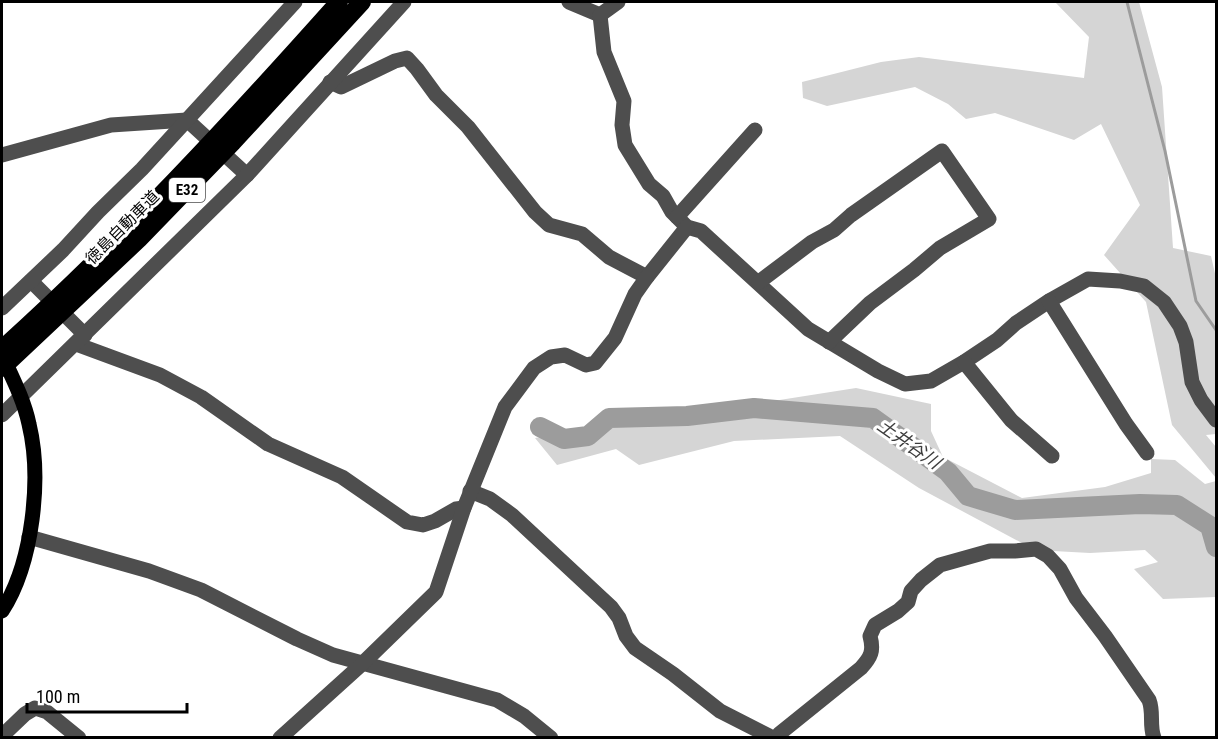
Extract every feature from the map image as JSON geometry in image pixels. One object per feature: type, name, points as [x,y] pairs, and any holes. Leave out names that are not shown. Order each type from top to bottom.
[{"type":"highway","name":"徳島自動車道","points":[[2,349],[128,229],[222,131],[339,2]]},
{"type":"highway","name":"徳島自動車道","points":[[2,368],[147,231],[362,2]]},
{"type":"main road","points":[[2,355],[29,424],[35,468],[34,504],[29,537],[18,575],[2,611]]},
{"type":"street","points":[[2,308],[35,284],[63,250],[193,125],[295,2]]},
{"type":"street","points":[[2,415],[19,394],[80,336],[330,82],[404,2]]},
{"type":"street","points":[[569,2],[600,15]]},
{"type":"street","points":[[600,15],[618,2]]},
{"type":"street","points":[[600,15],[604,52],[624,101],[622,125],[625,145],[649,184],[663,196],[682,222],[701,231],[808,329],[878,371],[905,384],[931,381],[964,362],[1050,301],[1088,279],[1120,281],[1144,286],[1164,302],[1180,326],[1186,342],[1192,382],[1201,400],[1216,420]]},
{"type":"street","points":[[330,82],[341,87],[395,61],[407,58],[436,95],[468,127],[535,212],[549,225],[582,234],[609,257],[647,277]]},
{"type":"street","points":[[2,155],[111,124],[193,125],[242,171]]},
{"type":"street","points":[[280,738],[362,664],[436,592],[464,508],[505,407],[534,368],[551,357],[565,355],[586,365],[595,363],[615,338],[635,294],[682,222],[755,130]]},
{"type":"street","points":[[759,282],[942,151],[989,219],[940,248],[870,303],[829,342]]},
{"type":"street","points":[[35,284],[80,336],[201,397],[268,444],[342,477],[407,522],[423,525],[456,509],[464,508]]},
{"type":"street","points":[[1050,301],[1126,424],[1147,453]]},
{"type":"street","points":[[964,362],[1017,426],[1052,456]]},
{"type":"street","points":[[470,492],[490,499],[512,515],[611,608],[635,648],[720,711],[774,736],[861,668],[871,657],[873,646],[870,636],[875,625],[908,602],[911,591],[940,565],[990,551],[1036,549],[1048,556],[1060,569],[1076,598],[1149,700],[1152,709],[1150,727],[1154,738]]},
{"type":"street","points":[[29,537],[149,571],[201,590],[333,655],[497,700],[524,716],[551,738]]},
{"type":"street","points":[[2,736],[25,714],[35,708],[47,712],[79,738]]},
{"type":"shaded area","points":[[1055,2],[1139,2],[1162,87],[1173,248],[1211,256],[1216,278],[1216,434],[1206,435],[1216,447],[1216,478],[1172,425],[1146,302],[1104,255],[1140,205],[1101,124],[1074,140],[995,113],[966,119],[948,104],[915,87],[827,106],[803,98],[802,82],[881,62],[919,57],[1084,78],[1089,37]]},
{"type":"shaded area","points":[[856,388],[931,404],[931,431],[943,457],[1022,498],[1105,487],[1151,473],[1151,459],[1175,460],[1205,484],[1216,481],[1216,597],[1163,599],[1134,569],[1158,562],[1145,550],[1090,553],[1035,550],[919,488],[840,436],[734,441],[639,465],[616,449],[557,465],[535,438]]},
{"type":"waterway","points":[[1127,2],[1165,151],[1196,301],[1216,330]]},
{"type":"waterway","name":"土井谷川","points":[[540,427],[564,439],[588,436],[609,418],[687,416],[754,408],[873,418],[948,472],[968,496],[1015,510],[1140,504],[1177,505],[1210,526],[1216,547]]}]
